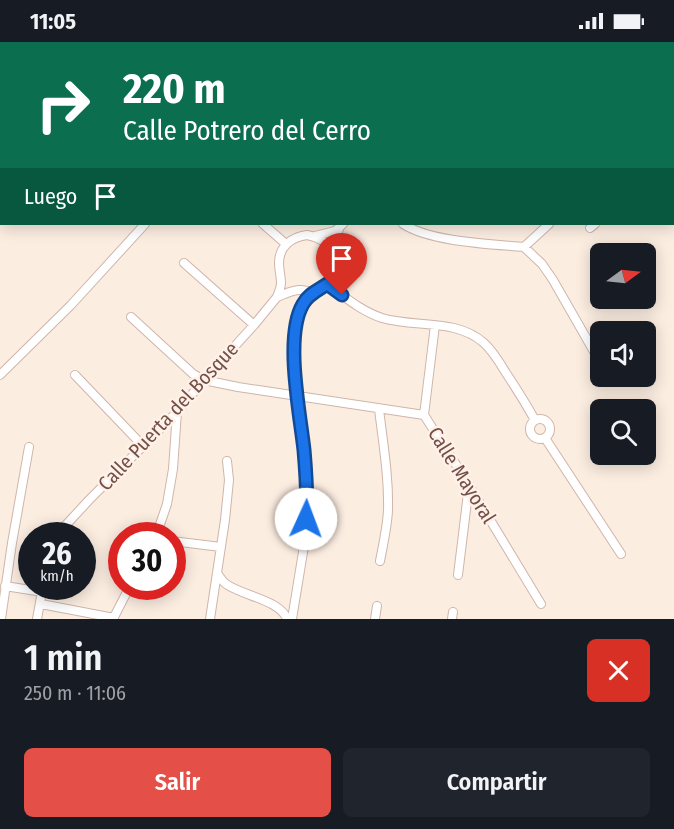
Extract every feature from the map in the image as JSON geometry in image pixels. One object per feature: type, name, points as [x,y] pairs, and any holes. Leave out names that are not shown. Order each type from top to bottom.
[{"type":"street","points":[[0,375],[71,305],[144,225]]},
{"type":"street","points":[[263,225],[286,244]]},
{"type":"street","points":[[277,297],[281,285],[279,260],[286,244],[299,236],[329,233],[342,225]]},
{"type":"street","points":[[333,252],[336,236],[342,225]]},
{"type":"street","points":[[405,225],[427,234],[524,247],[542,264],[553,280],[590,345]]},
{"type":"street","points":[[524,247],[548,225]]},
{"type":"street","points":[[277,297],[292,291],[321,289],[332,277],[335,269],[333,252],[326,242],[315,236]]},
{"type":"street","points":[[184,263],[254,325]]},
{"type":"street","points":[[327,284],[354,305],[384,319],[451,327],[467,332],[485,343],[495,355],[535,420]]},
{"type":"street","points":[[290,619],[304,540],[308,498],[294,363],[295,333],[301,306],[313,291]]},
{"type":"street","name":"Calle Puerta del Bosque","points":[[69,522],[177,412],[277,297]]},
{"type":"street","points":[[131,317],[193,374],[204,380]]},
{"type":"street","points":[[424,415],[435,325]]},
{"type":"street","points":[[75,375],[143,446]]},
{"type":"street","name":"Calle Mayoral","points":[[204,380],[424,415],[541,604]]},
{"type":"street","points":[[379,409],[388,510],[380,561]]},
{"type":"street","points":[[161,522],[167,504],[173,470],[177,412]]},
{"type":"street","points":[[535,420],[545,420],[549,424],[549,434],[545,438],[539,439],[531,434],[530,428],[535,420]]},
{"type":"street","points":[[545,438],[621,554]]},
{"type":"street","points":[[1,619],[2,599],[29,447]]},
{"type":"street","points":[[210,619],[229,480],[227,461]]},
{"type":"street","points":[[458,575],[469,485]]},
{"type":"street","points":[[186,543],[221,547]]},
{"type":"street","points":[[217,573],[233,588],[280,608],[290,619]]},
{"type":"street","points":[[5,586],[18,587]]},
{"type":"street","points":[[213,598],[223,590],[233,588]]},
{"type":"street","points":[[38,619],[42,600]]},
{"type":"street","points":[[41,604],[113,618],[123,600]]},
{"type":"street","points":[[375,619],[377,606]]},
{"type":"route","points":[[306,519],[308,498],[295,374],[295,333],[301,306],[313,291],[327,284],[342,295]]}]
